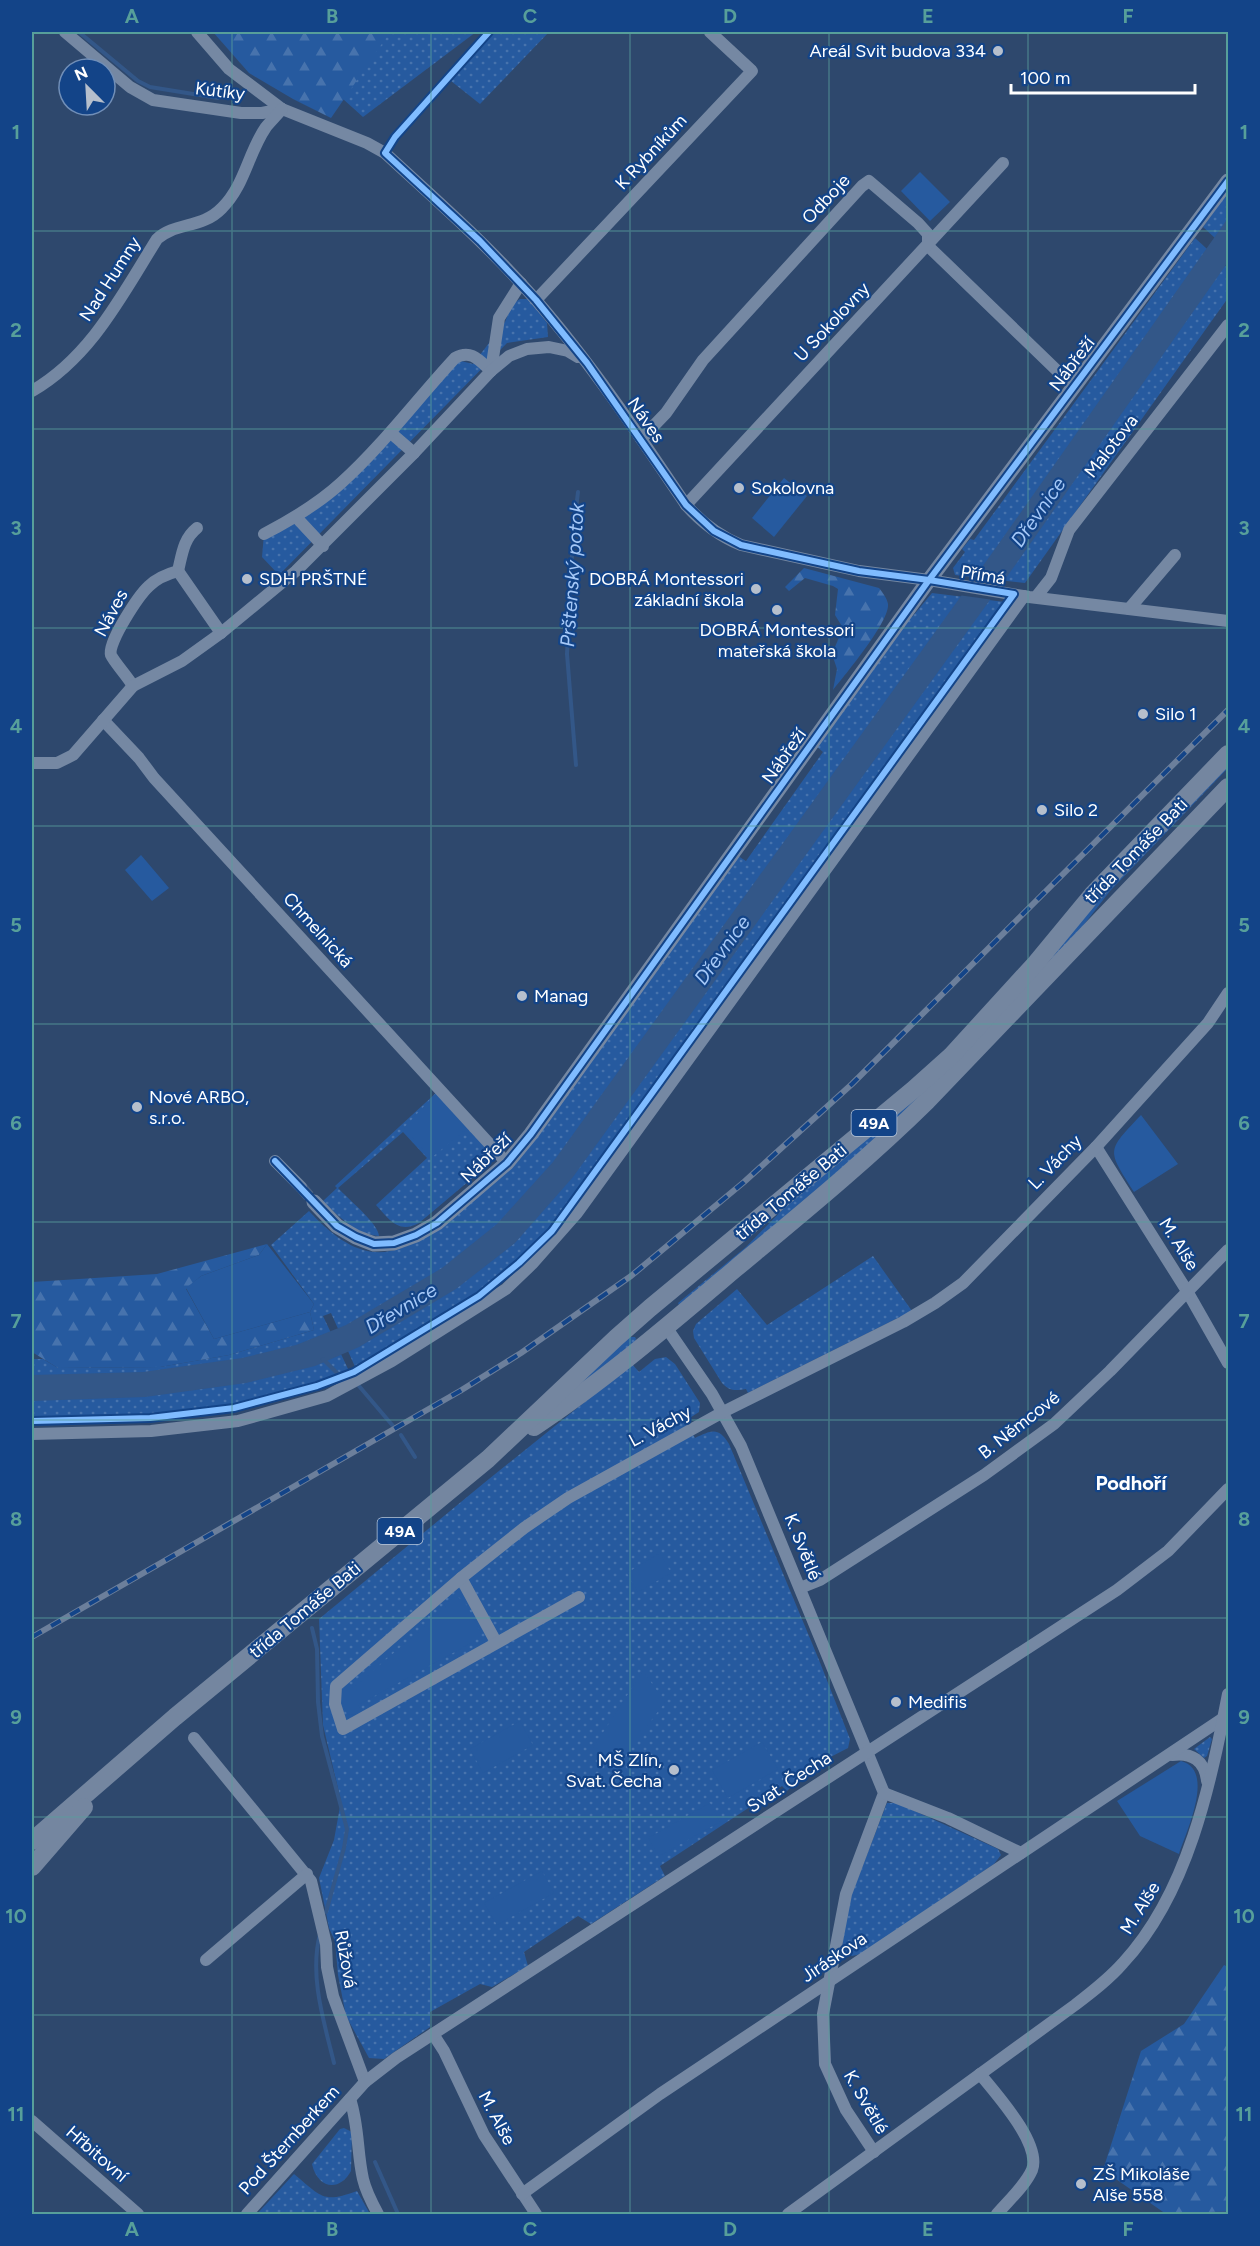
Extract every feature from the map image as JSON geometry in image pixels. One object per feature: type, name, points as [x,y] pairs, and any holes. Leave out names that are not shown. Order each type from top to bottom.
[{"type":"main road","name":"třída Tomáše Bati","points":[[32,1841],[122,1762],[488,1458],[650,1308],[905,1098],[951,1056],[1036,963],[1093,894],[1228,754]]},
{"type":"main road","name":"třída Tomáše Bati","points":[[488,1458],[568,1404],[666,1328],[876,1151],[934,1094],[1228,787]]},
{"type":"main road","points":[[650,1308],[666,1328]]},
{"type":"main road","name":"třída Tomáše Bati","points":[[32,1867],[122,1762]]},
{"type":"street","name":"Kútíky","points":[[65,32],[130,87],[153,100],[241,113],[282,110],[367,143],[385,153]]},
{"type":"street","points":[[197,32],[229,69],[282,110]]},
{"type":"street","name":"K Rybníkům","points":[[536,300],[752,71],[711,32]]},
{"type":"street","name":"Nad Humny","points":[[32,392],[57,374],[91,339],[121,300],[157,239],[165,232],[204,221],[222,208],[242,180],[266,127],[282,110]]},
{"type":"street","name":"Náves","points":[[385,153],[480,241],[536,300],[587,363],[686,505],[714,531],[741,545],[859,571],[929,580],[948,585]]},
{"type":"street","name":"U Sokolovny","points":[[686,505],[1004,164]]},
{"type":"street","name":"Odboje","points":[[641,439],[666,413],[703,360],[869,181],[918,223],[928,234],[928,246],[1074,387]]},
{"type":"street","name":"Nábřeží","points":[[314,1202],[337,1226],[356,1237],[374,1244],[394,1243],[416,1235],[437,1223],[507,1163],[531,1134],[929,580],[1228,181]]},
{"type":"street","points":[[491,371],[499,318],[521,283]]},
{"type":"street","name":"Malotova","points":[[32,1434],[151,1431],[238,1421],[327,1396],[392,1361],[506,1288],[532,1264],[577,1213],[1024,596],[1051,578],[1069,530],[1228,325]]},
{"type":"street","name":"Náves","points":[[32,763],[48,765],[65,761],[73,755],[133,686],[182,661],[221,633],[296,571],[414,453],[491,371],[509,356],[527,348],[549,347],[567,351],[587,363]]},
{"type":"street","points":[[264,534],[296,517],[340,484],[391,433],[455,358],[463,353],[473,355],[491,371]]},
{"type":"street","points":[[391,433],[414,453]]},
{"type":"street","points":[[296,517],[323,546]]},
{"type":"street","points":[[197,528],[190,534],[184,546],[178,571],[221,633]]},
{"type":"street","points":[[1129,609],[1175,555]]},
{"type":"street","name":"Náves","points":[[133,686],[111,655],[111,648],[118,631],[147,587],[159,578],[178,571]]},
{"type":"street","name":"Přímá","points":[[948,585],[1228,621]]},
{"type":"street","name":"Chmelnická","points":[[103,720],[507,1163]]},
{"type":"street","name":"L. Váchy","points":[[579,1597],[343,1729],[334,1704],[336,1686],[502,1544],[568,1498],[723,1412],[903,1322],[963,1283],[1096,1147],[1208,1023],[1228,993]]},
{"type":"street","name":"M. Alše","points":[[1096,1147],[1187,1291],[1228,1363]]},
{"type":"street","points":[[275,1161],[302,1187]]},
{"type":"street","name":"B. Němcové","points":[[800,1588],[820,1580],[1019,1451],[1053,1424],[1110,1371],[1228,1250]]},
{"type":"street","name":"K. Světlé","points":[[666,1328],[723,1412],[741,1446],[884,1793],[846,1894],[822,2014],[825,2064],[846,2110],[874,2152]]},
{"type":"street","name":"Svat. Čecha","points":[[358,2090],[396,2058],[1143,1572],[1168,1551],[1228,1489]]},
{"type":"street","points":[[460,1578],[496,1642]]},
{"type":"street","name":"M. Alše","points":[[788,2214],[1105,1982],[1136,1949],[1158,1916],[1189,1852],[1226,1717],[1228,1694]]},
{"type":"street","name":"Jiráskova","points":[[522,2194],[660,2094],[1226,1717]]},
{"type":"street","name":"Růžová","points":[[194,1738],[307,1874],[314,1888],[333,1996],[358,2090],[357,2122],[362,2177],[378,2214]]},
{"type":"street","points":[[1169,1756],[1183,1754],[1195,1758],[1204,1768],[1207,1786]]},
{"type":"street","points":[[884,1793],[948,1818],[1021,1853]]},
{"type":"street","points":[[206,1960],[307,1874]]},
{"type":"street","name":"M. Alše","points":[[433,2034],[444,2051],[484,2135],[536,2214]]},
{"type":"street","points":[[980,2074],[1029,2140],[1034,2158],[1027,2178],[997,2214]]},
{"type":"street","name":"Pod Šternberkem","points":[[247,2214],[358,2090]]},
{"type":"street","name":"Hřbitovní","points":[[33,2122],[138,2214]]},
{"type":"green space","points":[[213,32],[390,32],[331,118],[249,73]]},
{"type":"green space","points":[[389,32],[476,32],[363,117],[343,99]]},
{"type":"green space","points":[[493,32],[549,32],[480,104],[451,81]]},
{"type":"green space","points":[[920,172],[950,202],[930,221],[901,191]]},
{"type":"green space","points":[[1228,192],[1228,250],[1203,227]]},
{"type":"green space","points":[[1195,238],[1228,268],[1228,298],[1025,583],[955,575],[953,568],[965,552],[962,549],[970,539],[974,540]]},
{"type":"green space","points":[[520,299],[529,299],[547,323],[548,337],[507,343],[279,575],[262,557],[264,534],[340,484],[453,359],[473,364],[505,322],[512,304]]},
{"type":"green space","points":[[784,478],[807,496],[774,537],[752,518]]},
{"type":"green space","points":[[804,568],[879,588],[888,604],[887,612],[875,635],[833,690],[837,669],[832,654],[843,628],[835,615],[838,589],[805,578],[789,591],[785,587]]},
{"type":"green space","points":[[932,593],[1005,602],[752,952],[574,1207],[472,1302],[394,1350],[356,1369],[331,1313],[323,1316],[349,1371],[312,1387],[273,1399],[194,1413],[153,1417],[32,1421],[32,1359],[43,1359],[58,1368],[160,1367],[229,1355],[314,1330],[310,1312],[314,1304],[271,1245],[309,1211],[331,1232],[351,1245],[369,1251],[388,1252],[406,1247],[425,1237],[467,1206],[738,856],[746,861],[823,752],[816,746],[909,615],[912,617]]},
{"type":"green space","points":[[1228,764],[1228,768],[1110,891],[1079,931],[1052,959],[1050,958],[1083,917]]},
{"type":"green space","points":[[141,855],[169,888],[152,901],[125,870]]},
{"type":"green space","points":[[936,1081],[872,1145],[679,1305],[678,1303],[746,1247],[789,1203]]},
{"type":"green space","points":[[437,1092],[485,1144],[491,1158],[482,1170],[419,1223],[412,1226],[400,1226],[390,1220],[376,1205],[427,1158],[403,1132],[338,1188],[374,1225],[379,1236],[355,1228],[323,1201],[337,1188],[335,1186]]},
{"type":"green space","points":[[437,1092],[469,1127],[431,1158],[404,1128]]},
{"type":"green space","points":[[1141,1115],[1178,1164],[1134,1192],[1119,1167],[1114,1151],[1121,1137]]},
{"type":"green space","points":[[267,1244],[259,1255],[201,1276],[186,1289],[214,1339],[310,1312],[314,1330],[229,1355],[160,1367],[58,1368],[32,1352],[32,1282],[157,1274]]},
{"type":"green space","points":[[267,1244],[314,1304],[310,1312],[214,1339],[186,1288],[201,1276],[259,1255]]},
{"type":"green space","points":[[873,1256],[912,1311],[748,1393],[746,1389],[732,1390],[722,1383],[694,1338],[693,1331],[696,1324],[737,1289],[767,1325]]},
{"type":"green space","points":[[629,1337],[635,1337],[634,1345],[559,1399]]},
{"type":"green space","points":[[666,1357],[675,1364],[700,1403],[699,1412],[685,1421],[695,1438],[706,1433],[718,1432],[729,1444],[850,1739],[848,1748],[813,1766],[787,1791],[782,1786],[660,1866],[665,1876],[591,1924],[578,1916],[524,1952],[528,1966],[492,1987],[480,1984],[430,2012],[430,2027],[384,2059],[369,2058],[346,2016],[338,1975],[335,1941],[329,1928],[319,1878],[334,1840],[341,1801],[323,1725],[319,1619],[632,1364],[639,1372],[655,1359]]},
{"type":"green space","points":[[660,1553],[671,1573],[638,1592],[627,1573]]},
{"type":"green space","points":[[454,1597],[463,1599],[481,1633],[473,1642],[358,1705],[362,1712],[358,1715],[348,1714],[343,1706],[342,1698],[347,1681],[353,1688],[446,1608],[444,1604]]},
{"type":"green space","points":[[643,1671],[665,1702],[615,1769],[593,1748]]},
{"type":"green space","points":[[520,1721],[533,1745],[483,1773],[470,1749]]},
{"type":"green space","points":[[1210,1737],[1212,1739],[1207,1756],[1204,1758],[1194,1749]]},
{"type":"green space","points":[[762,1742],[778,1769],[728,1798],[712,1770]]},
{"type":"green space","points":[[1181,1761],[1191,1767],[1196,1776],[1198,1789],[1192,1817],[1179,1854],[1140,1836],[1117,1801]]},
{"type":"green space","points":[[710,1803],[720,1822],[659,1856],[648,1838]]},
{"type":"green space","points":[[887,1803],[897,1803],[998,1849],[1001,1855],[994,1864],[861,1954],[852,1956],[842,1946],[849,1901]]},
{"type":"green space","points":[[542,1871],[554,1893],[497,1925],[484,1903]]},
{"type":"green space","points":[[1224,1965],[1228,1967],[1228,2214],[1166,2214],[1103,2170],[1141,2051],[1184,2024]]},
{"type":"green space","points":[[344,2128],[352,2132],[351,2171],[341,2183],[329,2185],[323,2183],[312,2164],[340,2129]]},
{"type":"green space","points":[[294,2174],[322,2196],[336,2197],[357,2191],[370,2214],[257,2214]]},
{"type":"water","name":"Dřevnice","points":[[1228,218],[1228,262],[1016,564],[573,1177],[515,1243],[456,1289],[359,1347],[315,1366],[246,1383],[145,1397],[32,1401],[32,1375],[143,1372],[242,1358],[296,1345],[346,1325],[442,1268],[497,1224],[553,1162],[995,549]]},
{"type":"pier","points":[[972,577],[1007,581],[994,600],[958,595]]},
{"type":"waterway","name":"Prštenský potok","points":[[79,32],[138,81],[150,87],[218,98]]},
{"type":"waterway","name":"Prštenský potok","points":[[576,765],[567,654],[573,535],[578,492]]},
{"type":"waterway","points":[[323,1359],[341,1377]]},
{"type":"waterway","points":[[359,1386],[393,1426]]},
{"type":"waterway","points":[[401,1435],[415,1457]]},
{"type":"waterway","points":[[312,1628],[317,1649],[318,1702],[322,1736],[347,1829],[326,1912]]},
{"type":"waterway","points":[[320,1934],[317,1950],[317,1982],[322,2015],[334,2063]]},
{"type":"waterway","points":[[375,2162],[398,2214]]},
{"type":"waterway","points":[[1210,2214],[1228,2213]]},
{"type":"tunnel","points":[[301,1187],[314,1202]]},
{"type":"railway","points":[[32,1637],[460,1391],[521,1353],[631,1276],[744,1182],[852,1084],[1228,710]]},
{"type":"cycle path","points":[[32,1421],[150,1418],[234,1408],[317,1386],[354,1372],[479,1296],[519,1263],[552,1231],[1014,594],[859,571],[741,545],[714,531],[686,505],[587,363],[536,300],[480,241],[385,153],[395,137],[489,32]]},
{"type":"cycle path","points":[[275,1161],[337,1226],[374,1244],[394,1243],[416,1235],[437,1223],[507,1163],[531,1134],[929,580],[1228,181]]},
{"type":"place","name":"Areál Svit budova 334","points":[[998,51]]},
{"type":"place","name":"Sokolovna","points":[[739,488]]},
{"type":"place","name":"SDH PRŠTNÉ","points":[[247,579]]},
{"type":"place","name":"DOBRÁ Montessori základní škola","points":[[756,589]]},
{"type":"place","name":"DOBRÁ Montessori mateřská škola","points":[[777,610]]},
{"type":"place","name":"Silo 1","points":[[1143,714]]},
{"type":"place","name":"Silo 2","points":[[1042,810]]},
{"type":"place","name":"Manag","points":[[522,996]]},
{"type":"place","name":"Nové ARBO, s.r.o.","points":[[137,1107]]},
{"type":"place","name":"Medifis","points":[[896,1702]]},
{"type":"place","name":"MŠ Zlín, Svat. Čecha","points":[[674,1770]]},
{"type":"place","name":"ZŠ Mikoláše Alše 558","points":[[1081,2184]]},
{"type":"district","name":"Podhoří","points":[[1131,1483]]}]
